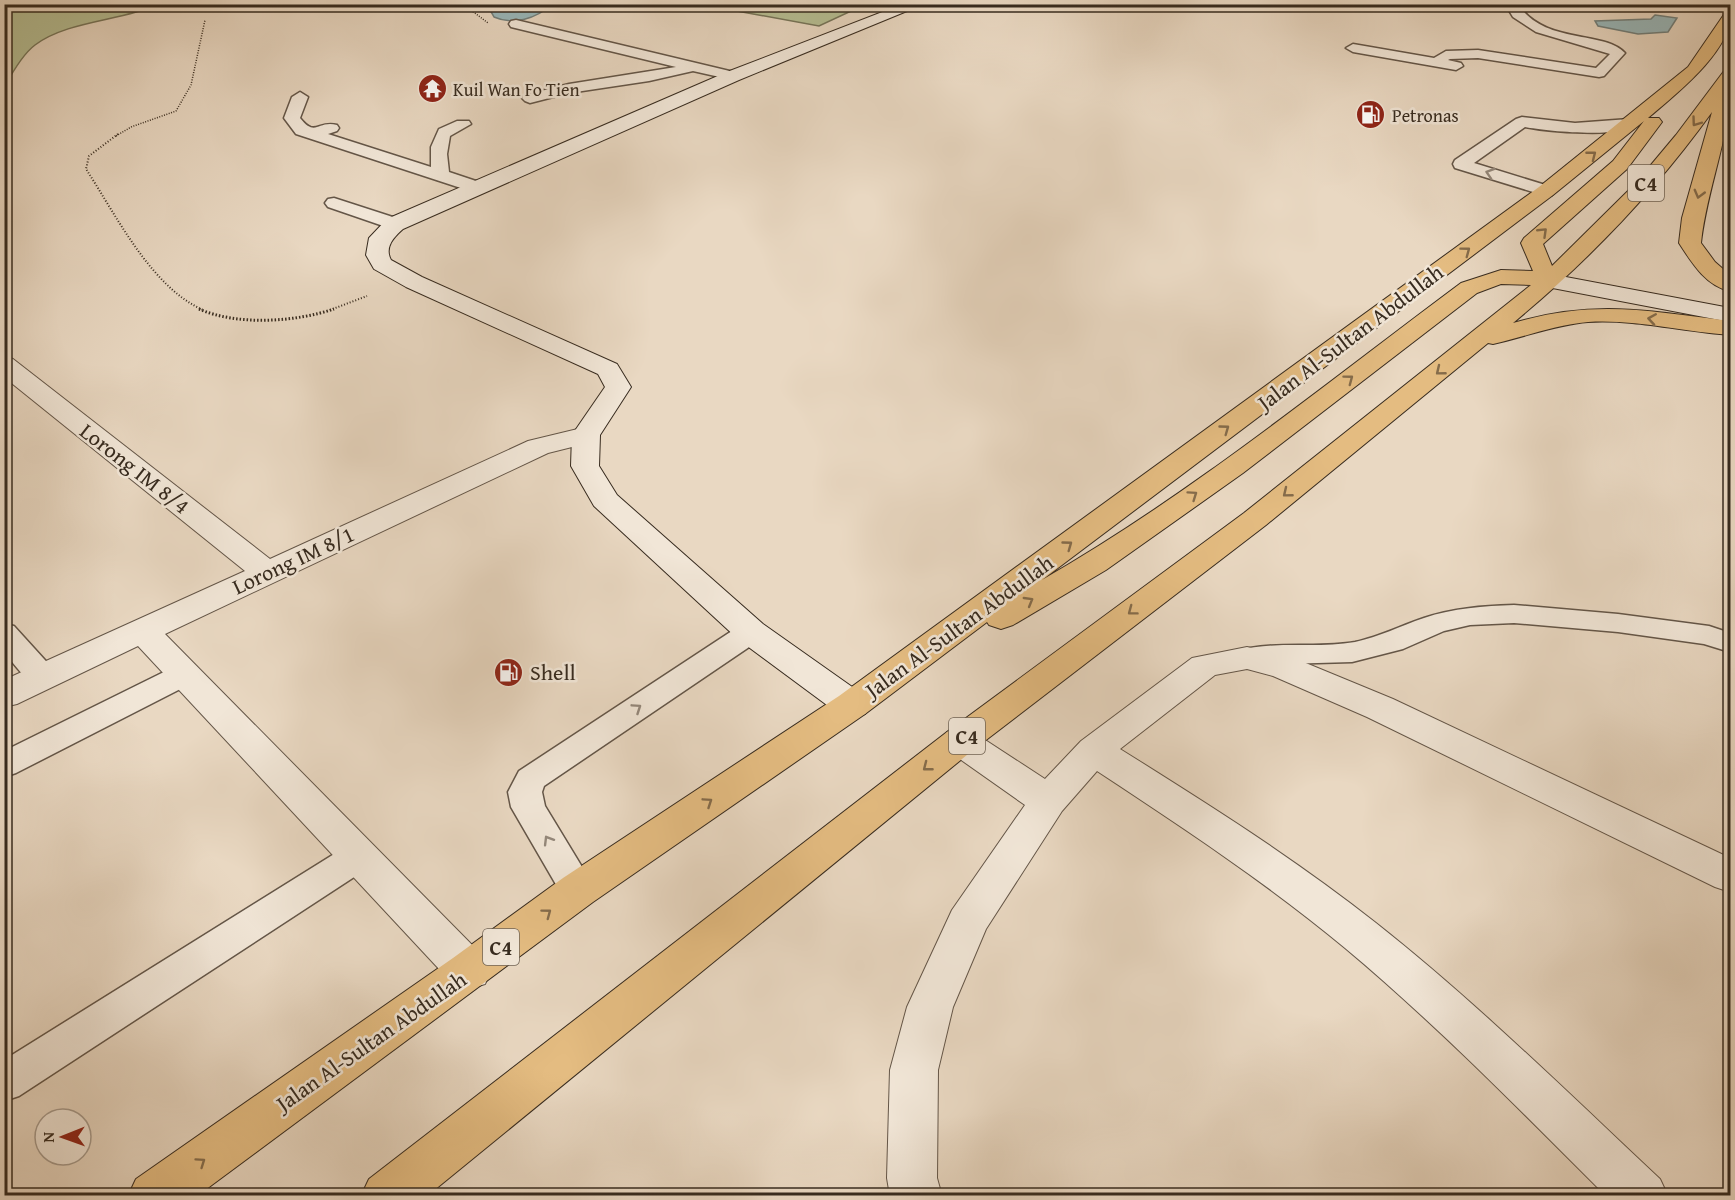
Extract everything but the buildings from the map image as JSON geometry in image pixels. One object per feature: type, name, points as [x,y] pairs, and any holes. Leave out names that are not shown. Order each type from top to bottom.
[{"type":"main road","name":"Jalan Al-Sultan Abdullah","points":[[154,1196],[469,971],[578,890],[852,705],[1546,191],[1694,70],[1731,15]]},
{"type":"main road","points":[[1550,281],[1537,259],[1532,243],[1620,165],[1694,70]]},
{"type":"main road","points":[[1731,76],[1693,218],[1690,243],[1704,264],[1721,280],[1731,284]]},
{"type":"main road","name":"C4","points":[[387,1196],[960,741],[1255,519],[1550,281],[1642,188],[1683,140],[1731,76]]},
{"type":"main road","points":[[852,705],[1095,563],[1233,467],[1469,288],[1494,276],[1515,275],[1550,281]]},
{"type":"main road","points":[[1477,341],[1552,319],[1589,314],[1618,315],[1731,328]]},
{"type":"street","points":[[852,705],[750,632],[605,500],[585,466],[586,435],[618,387],[608,369],[414,282],[382,264],[376,255],[380,238],[394,224],[733,76],[917,4]]},
{"type":"street","points":[[1550,281],[1731,315]]},
{"type":"street","name":"Lorong IM 8/4","points":[[4,364],[266,572]]},
{"type":"street","name":"Lorong IM 8/1","points":[[4,695],[538,447],[586,435]]},
{"type":"street","points":[[142,630],[469,971]]},
{"type":"street","points":[[916,1196],[912,1178],[914,1070],[930,1006],[967,922],[1048,801],[1094,750],[1204,666],[1247,658],[1284,668],[1380,708],[1731,876]]},
{"type":"street","points":[[960,741],[1048,801]]},
{"type":"street","points":[[1094,750],[1261,859],[1361,936],[1436,1000],[1642,1196]]},
{"type":"lane","points":[[1511,4],[1514,11],[1524,20],[1549,33],[1617,50],[1618,53],[1584,85]]},
{"type":"lane","points":[[516,24],[733,76]]},
{"type":"lane","points":[[557,49],[590,40]]},
{"type":"lane","points":[[1353,48],[1472,69]]},
{"type":"lane","points":[[1437,62],[1446,55],[1478,54],[1599,73]]},
{"type":"lane","points":[[530,98],[558,90],[621,82],[693,67]]},
{"type":"lane","points":[[300,97],[292,117],[302,132],[324,132],[476,187]]},
{"type":"lane","points":[[1546,191],[1461,164],[1522,122],[1569,130],[1629,124]]},
{"type":"lane","points":[[442,176],[438,162],[443,135],[446,131],[463,124]]},
{"type":"lane","points":[[334,203],[394,224]]},
{"type":"lane","points":[[1247,658],[1283,654],[1352,652],[1393,642],[1435,624],[1470,616],[1514,614],[1641,626],[1708,635],[1731,643]]},
{"type":"lane","points":[[578,890],[528,807],[525,792],[531,778],[750,632]]},
{"type":"lane","points":[[4,633],[43,677]]},
{"type":"lane","points":[[4,765],[185,674]]},
{"type":"lane","points":[[4,1083],[359,856]]},
{"type":"path","points":[[205,20],[191,85],[176,111],[130,127],[109,140],[89,156],[86,169],[162,282],[193,306],[223,317],[256,318],[292,317],[327,311],[346,302],[414,282]]},
{"type":"green space","points":[[5,4],[157,5],[127,15],[78,26],[48,37],[26,53],[5,86]]},
{"type":"green space","points":[[704,5],[864,5],[819,26]]},
{"type":"water","points":[[487,5],[552,5],[532,17],[509,21],[494,17]]},
{"type":"water","points":[[1655,15],[1677,18],[1668,32],[1638,34],[1598,26],[1595,21],[1651,19]]},
{"type":"place","name":"Kuil Wan Fo Tien","points":[[432,89]]},
{"type":"place","name":"Petronas","points":[[1371,115]]},
{"type":"place","name":"Shell","points":[[509,672]]}]
